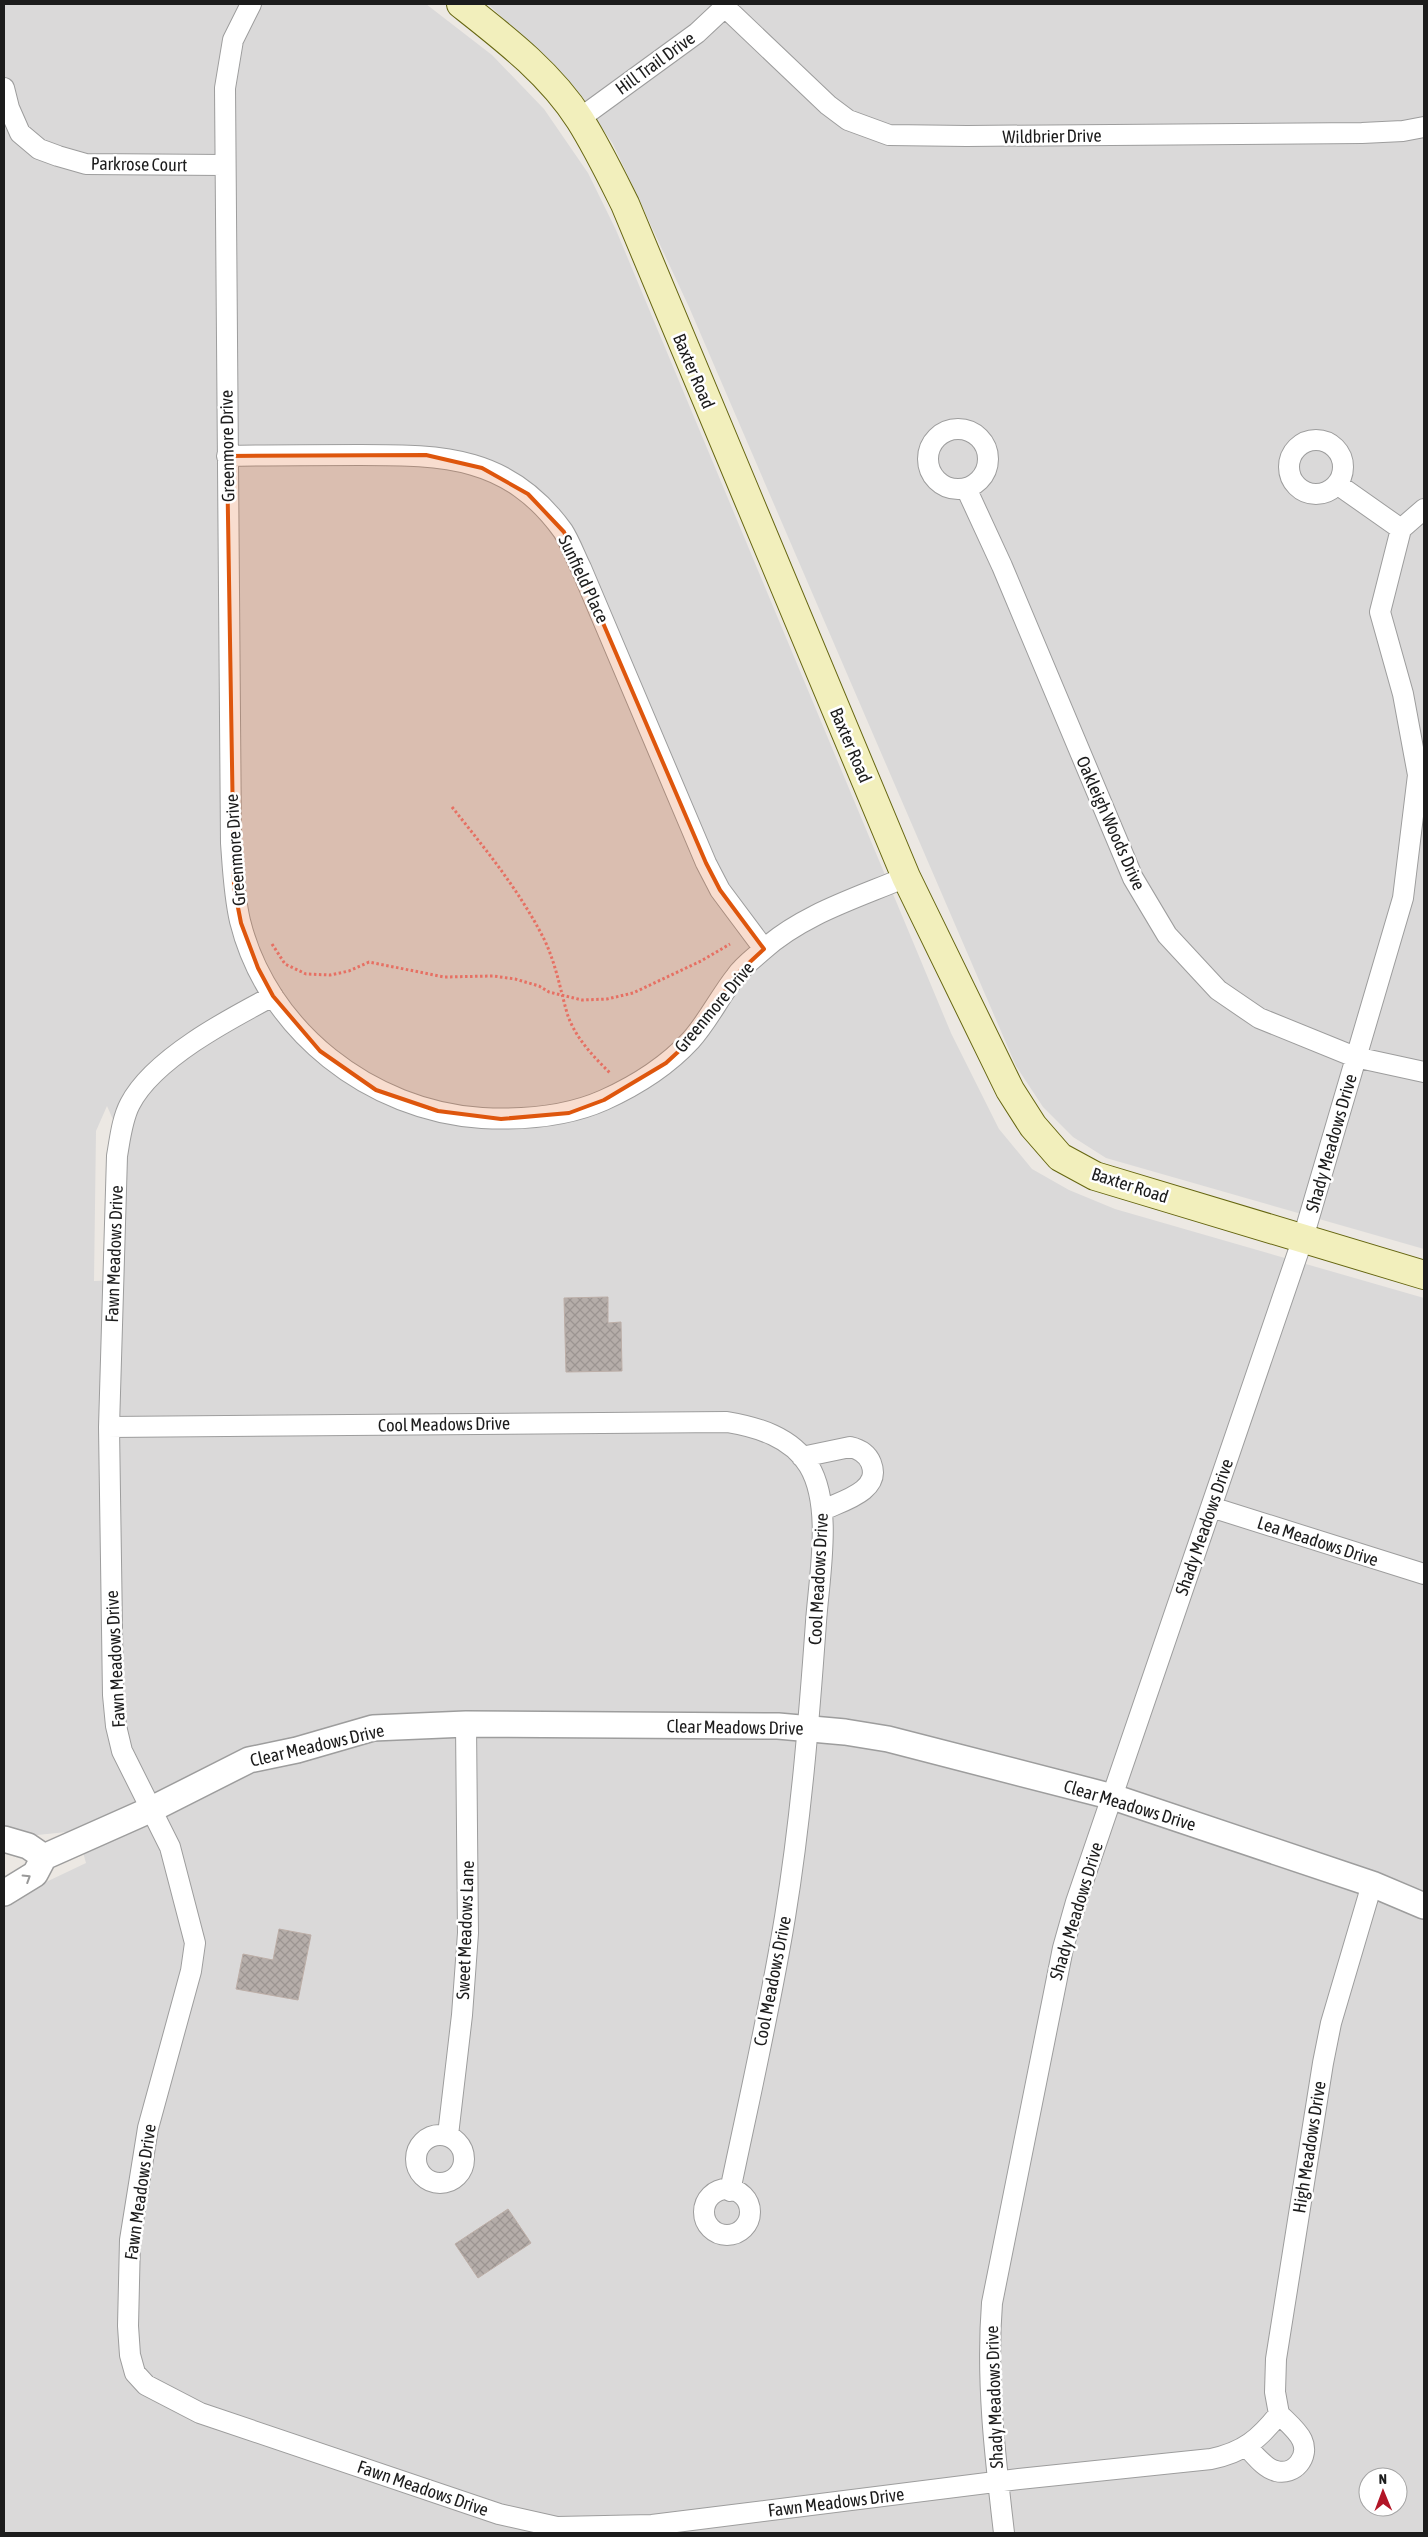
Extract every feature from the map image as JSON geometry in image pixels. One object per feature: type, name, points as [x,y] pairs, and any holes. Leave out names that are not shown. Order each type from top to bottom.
[{"type":"main road","name":"Baxter Road","points":[[461,4],[512,44],[544,75],[579,118],[625,204],[906,877],[1010,1090],[1033,1126],[1060,1158],[1095,1176],[1424,1276]]},
{"type":"street","name":"Greenmore Drive","points":[[251,4],[232,40],[225,88],[224,165],[231,843],[234,887],[241,923],[258,968],[273,996],[320,1050],[346,1072],[376,1090],[407,1102],[464,1116],[501,1119],[569,1113],[604,1100],[666,1063],[691,1040],[737,974],[764,949],[810,918],[906,877]]},
{"type":"street","name":"Hill Trail Drive","points":[[579,118],[697,33],[727,6]]},
{"type":"street","name":"Wildbrier Drive","points":[[727,6],[828,105],[848,120],[889,134],[975,136],[1362,133],[1403,131],[1424,126]]},
{"type":"street","name":"Parkrose Court","points":[[4,88],[9,108],[20,133],[39,149],[52,154],[86,164],[224,165]]},
{"type":"street","name":"Sunfield Place","points":[[227,456],[426,455],[482,468],[506,478],[528,494],[564,532],[706,863],[720,890],[764,949]]},
{"type":"street","points":[[1337,484],[1401,529],[1424,509]]},
{"type":"street","name":"Oakleigh Woods Drive","points":[[966,488],[1002,566],[1133,878],[1167,935],[1218,990],[1259,1018],[1355,1057],[1424,1072]]},
{"type":"street","name":"Shady Meadows Drive","points":[[1004,2533],[991,2411],[989,2345],[992,2303],[1053,1988],[1076,1902],[1303,1238],[1403,898],[1418,775],[1403,694],[1380,612],[1401,529]]},
{"type":"street","name":"Fawn Meadows Drive","points":[[273,996],[177,1053],[145,1083],[130,1104],[121,1130],[117,1156],[109,1427],[113,1695],[116,1726],[122,1751],[170,1847],[195,1942],[191,1971],[148,2128],[130,2240],[128,2326],[130,2355],[135,2373],[146,2385],[200,2413],[499,2514],[557,2527],[652,2525],[998,2482],[1211,2459],[1233,2454],[1246,2446],[1264,2432],[1279,2414]]},
{"type":"street","name":"Cool Meadows Drive","points":[[109,1427],[727,1422],[752,1426],[771,1433],[802,1457],[810,1467],[823,1510],[808,1728],[785,1917],[730,2191]]},
{"type":"street","points":[[802,1457],[850,1446],[865,1454],[870,1460],[872,1475],[864,1490],[823,1510]]},
{"type":"street","name":"Lea Meadows Drive","points":[[1211,1507],[1424,1574]]},
{"type":"street","name":"Clear Meadows Drive","points":[[44,1857],[152,1809],[249,1760],[297,1750],[372,1728],[466,1724],[808,1728],[888,1739],[1113,1797],[1372,1884],[1424,1906]]},
{"type":"street","name":"Sweet Meadows Lane","points":[[448,2136],[462,2015],[468,1933],[466,1724]]},
{"type":"street","points":[[4,1839],[28,1846],[44,1857],[35,1874],[4,1893]]},
{"type":"street","name":"High Meadows Drive","points":[[1279,2414],[1275,2392],[1276,2359],[1323,2063],[1331,2023],[1372,1884]]},
{"type":"street","points":[[1246,2446],[1269,2468],[1276,2472],[1292,2470],[1299,2464],[1304,2450],[1303,2442],[1279,2414]]},
{"type":"path","points":[[452,807],[502,868],[522,900],[556,967],[567,1014],[575,1030],[588,1051],[612,1074]]},
{"type":"path","points":[[270,940],[285,964],[306,974],[330,975],[349,971],[369,962],[444,977],[493,976],[516,979],[582,1000],[607,999],[632,993],[701,961],[730,944]]},
{"type":"highlighted area","points":[[426,455],[482,468],[528,494],[564,532],[706,863],[720,890],[764,949],[737,974],[691,1040],[666,1063],[604,1100],[569,1113],[501,1119],[438,1111],[376,1090],[320,1051],[273,996],[258,968],[241,923],[234,887],[227,456]]},
{"type":"shaded area","points":[[4,4],[426,4],[492,55],[544,109],[588,173],[616,230],[951,1033],[999,1129],[1032,1169],[1069,1190],[1115,1209],[1424,1298],[1424,2533],[4,2533],[4,1902],[86,1863],[77,1831],[27,1836],[4,1830]],"holes":[[[107,1106],[123,1142],[122,1280],[94,1281],[96,1131]]]},
{"type":"shaded area","points":[[488,4],[1424,4],[1424,1249],[1106,1158],[1073,1137],[1043,1107],[1016,1066],[689,307],[613,144],[569,81]]},
{"type":"building","points":[[608,1297],[608,1323],[621,1322],[622,1371],[566,1372],[564,1298]]},
{"type":"building","points":[[279,1929],[311,1935],[298,2000],[236,1989],[243,1954],[273,1960]]},
{"type":"building","points":[[508,2209],[531,2243],[478,2278],[455,2244]]}]
